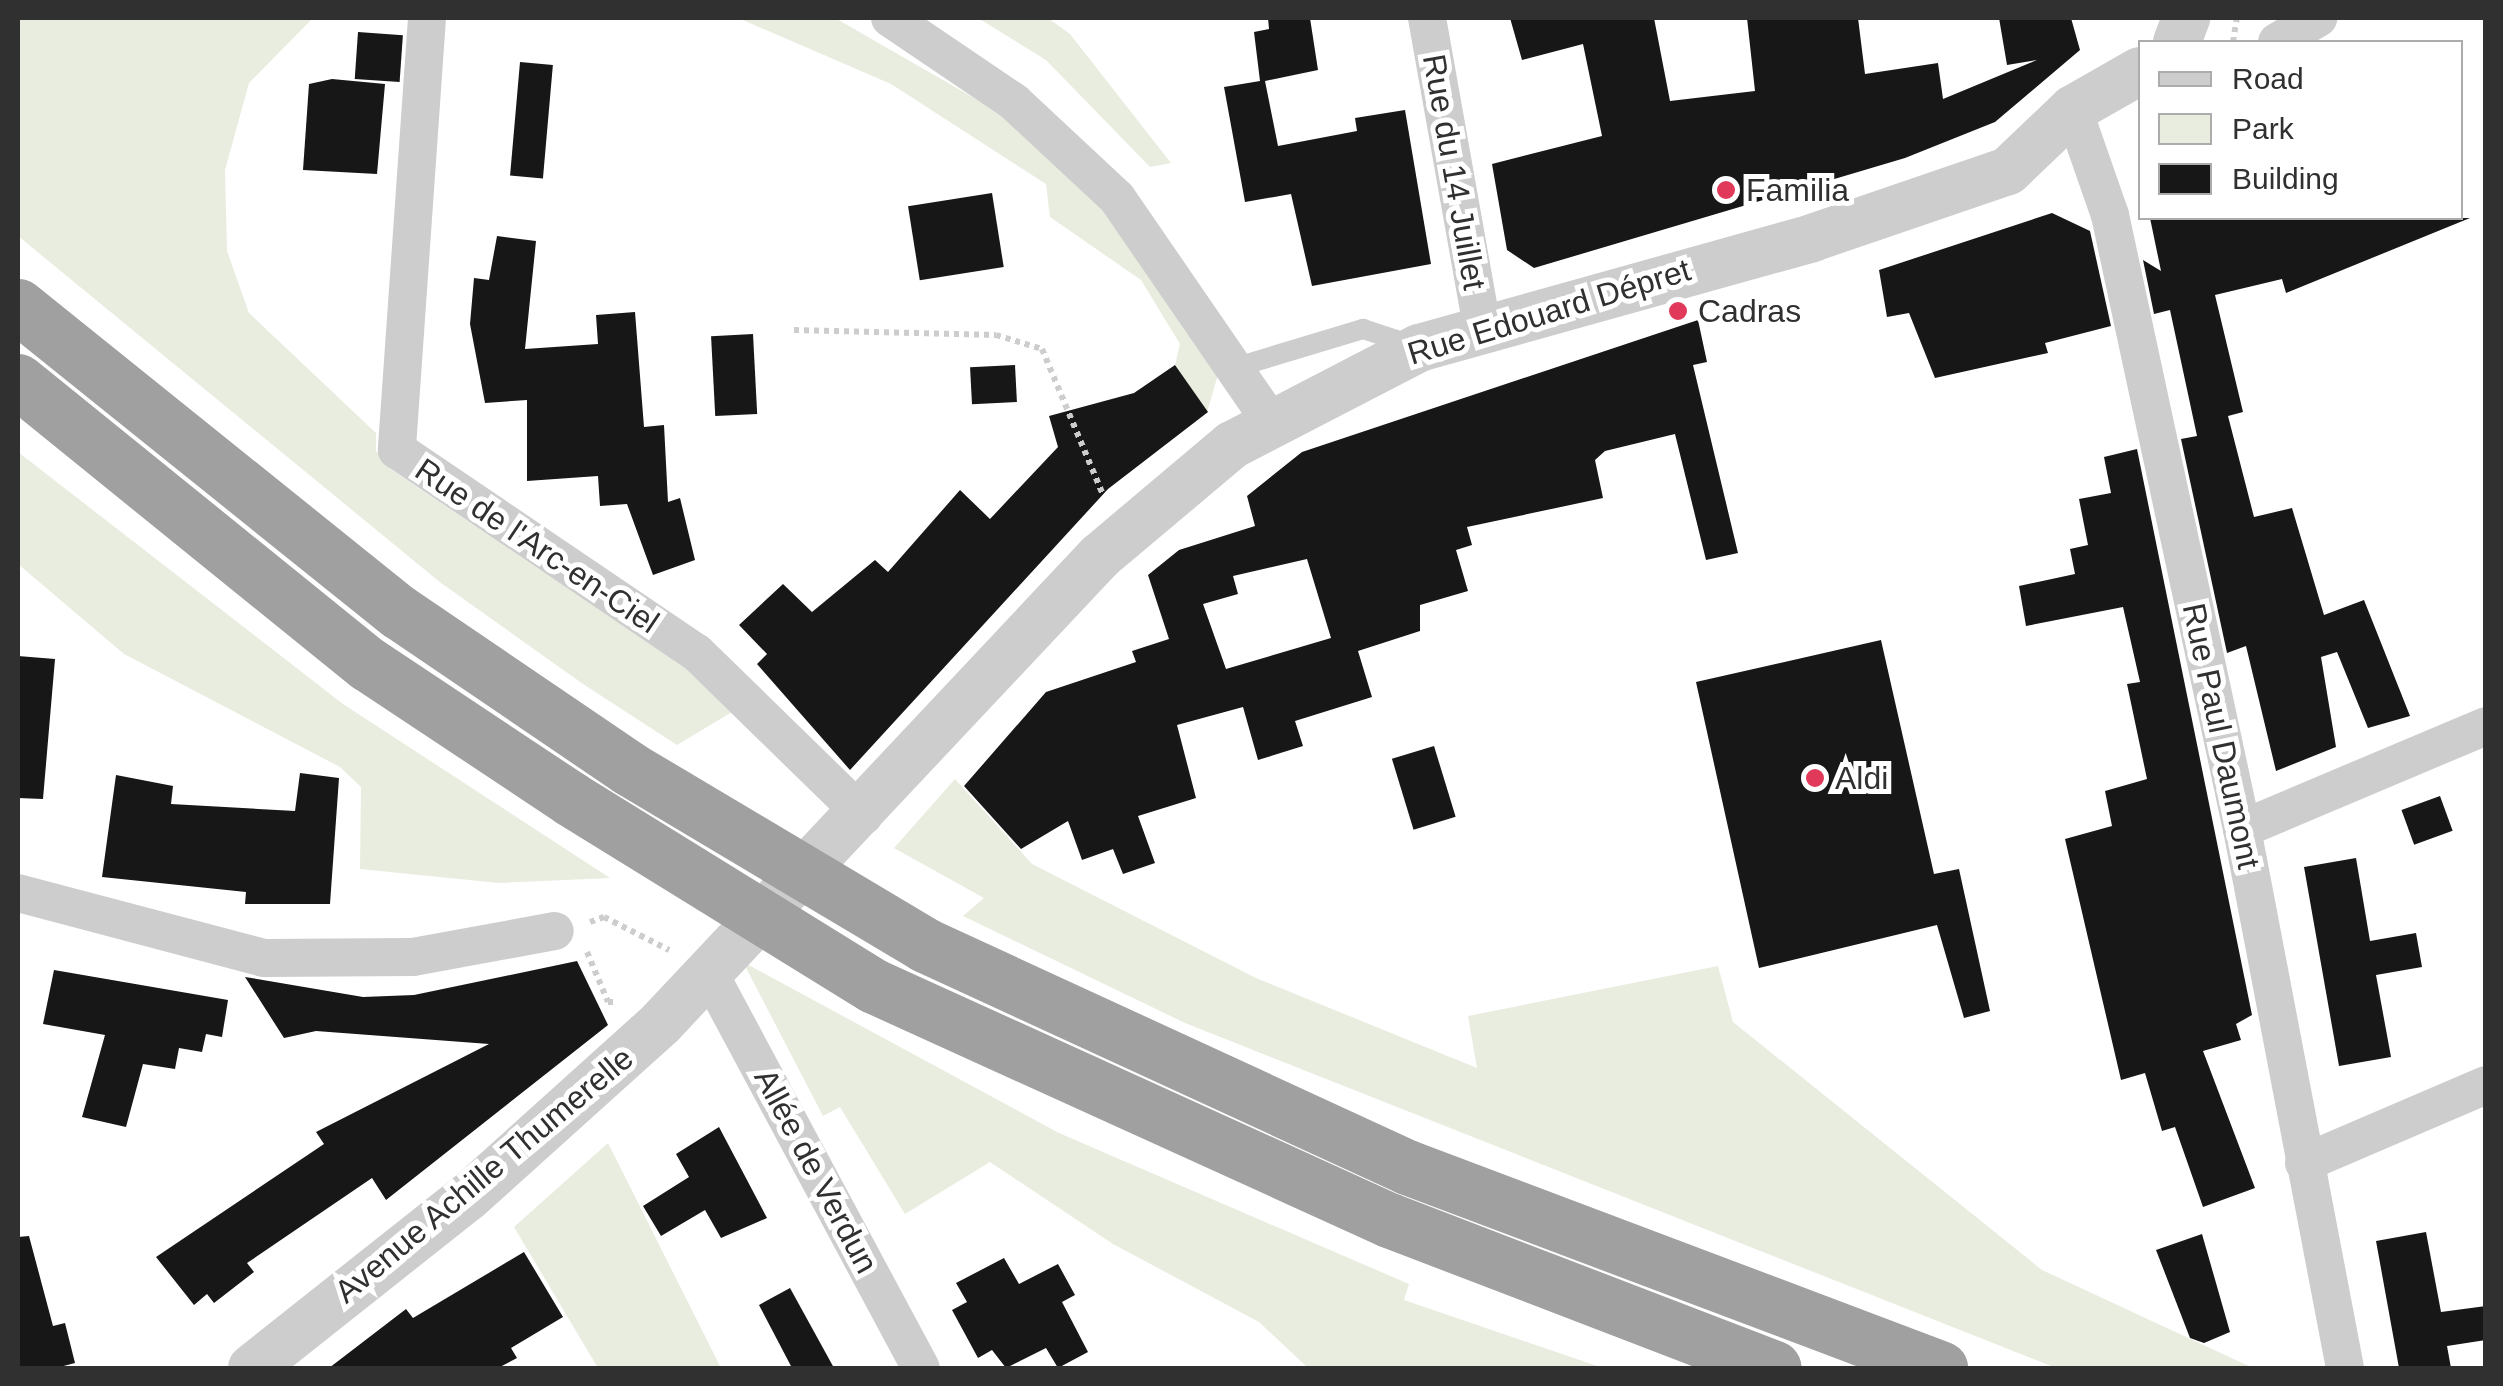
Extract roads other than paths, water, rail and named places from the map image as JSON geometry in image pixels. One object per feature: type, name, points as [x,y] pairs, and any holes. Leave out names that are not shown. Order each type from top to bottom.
[{"type":"highway","points":[[18,306],[385,601],[630,770],[925,945],[1407,1167],[1940,1368]]},
{"type":"highway","points":[[18,381],[368,664],[571,799],[874,986],[1389,1220],[1774,1368]]},
{"type":"street","name":"Rue de l'Arc-en-Ciel","points":[[427,18],[397,450],[697,654],[864,816]]},
{"type":"street","points":[[890,18],[1014,102],[1117,198],[1238,367],[1270,421]]},
{"type":"street","name":"Rue du 14 Juillet","points":[[1427,18],[1482,326]]},
{"type":"street","points":[[2280,40],[2318,18]]},
{"type":"street","name":"Rue Edouard Dépret","points":[[864,816],[1130,526],[1270,421],[1418,348],[1482,326],[1812,238],[2008,171],[2074,109],[2138,72]]},
{"type":"street","name":"Rue Paul Daumont","points":[[2074,109],[2110,215],[2242,829],[2345,1368]]},
{"type":"street","points":[[2242,829],[2486,726]]},
{"type":"street","name":"Avenue Achille Thumerelle","points":[[252,1368],[468,1197],[661,1023],[864,816]]},
{"type":"street","points":[[18,893],[264,958],[413,957],[566,929]]},
{"type":"street","name":"Allée de Verdun","points":[[710,974],[921,1368]]},
{"type":"street","points":[[2304,1163],[2486,1084]]},
{"type":"lane","points":[[1238,367],[1362,329],[1418,348]]},
{"type":"place","name":"Familia","points":[[1726,190]]},
{"type":"place","name":"Cadras","points":[[1678,311]]},
{"type":"place","name":"Aldi","points":[[1815,778]]}]
